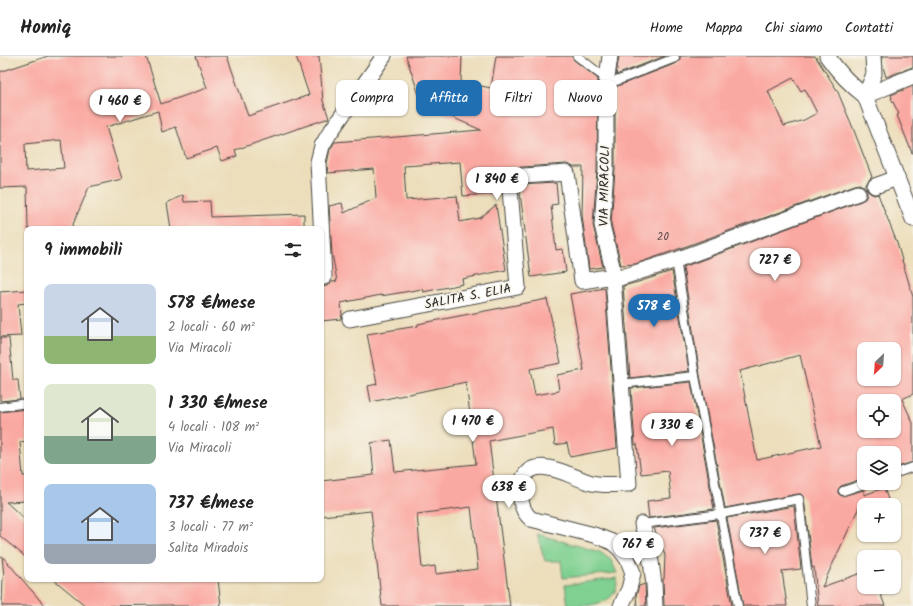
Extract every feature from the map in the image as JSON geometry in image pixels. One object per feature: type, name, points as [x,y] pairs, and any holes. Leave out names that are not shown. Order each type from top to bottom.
[{"type":"street","points":[[321,226],[318,162],[322,146],[384,56]]},
{"type":"street","name":"VIA MIRACOLI","points":[[606,80],[610,56]]},
{"type":"street","points":[[827,56],[846,80],[865,96],[913,219]]},
{"type":"street","points":[[865,96],[874,74],[873,56]]},
{"type":"street","points":[[865,96],[913,76]]},
{"type":"street","name":"VIA MIRACOLI","points":[[606,116],[606,170],[602,225],[612,266],[629,484],[614,485],[593,483],[549,467],[538,467],[530,470],[524,479],[521,486],[521,500],[525,514],[530,518],[594,535],[612,542],[620,549],[628,560],[633,571]]},
{"type":"street","name":"SALITA S. ELIA","points":[[350,319],[518,287],[509,178],[567,173],[582,281],[613,278]]},
{"type":"street","points":[[876,186],[897,178]]},
{"type":"street","points":[[613,278],[676,260],[858,193]]},
{"type":"street","points":[[642,524],[652,566],[655,588],[655,606]]},
{"type":"street","points":[[621,606],[629,589],[633,571],[652,566]]},
{"type":"lane","points":[[577,56],[600,74],[605,80]]},
{"type":"lane","points":[[609,80],[675,58]]},
{"type":"lane","points":[[676,260],[695,376],[738,606]]},
{"type":"lane","points":[[621,384],[695,376]]},
{"type":"lane","points":[[0,407],[24,403]]},
{"type":"lane","points":[[901,471],[913,467]]},
{"type":"lane","points":[[844,491],[857,486]]},
{"type":"lane","points":[[642,524],[721,514],[799,499],[812,606]]},
{"type":"green space","points":[[537,534],[600,552],[611,560],[617,573],[563,578],[561,561],[545,561]]},
{"type":"green space","points":[[617,578],[616,587],[613,594],[608,599],[593,605],[568,606],[565,585]]},
{"type":"building","points":[[48,56],[146,56],[161,104],[207,88],[196,56],[227,56],[248,116],[309,95],[296,56],[319,56],[323,101],[329,118],[235,150],[237,156],[222,161],[217,148],[186,158],[176,127],[162,132],[158,111],[106,127],[122,179],[89,187],[72,226],[28,226],[27,187],[0,188],[0,72]],"holes":[[[61,140],[64,168],[26,171],[25,144]]]},
{"type":"building","points":[[406,56],[462,56],[461,80],[416,80],[416,86]]},
{"type":"building","points":[[496,56],[572,56],[574,60],[598,79],[554,80],[554,116],[598,116],[597,170],[593,225],[603,267],[589,269],[582,215],[583,167],[573,167],[566,164],[508,168],[501,173],[501,193],[463,196],[460,162],[404,166],[406,200],[457,196],[460,222],[480,218],[496,205],[506,270],[462,279],[463,284],[423,292],[422,289],[341,303],[341,319],[324,321],[324,286],[337,281],[332,253],[329,206],[342,203],[344,213],[376,198],[374,169],[328,173],[327,163],[330,149],[335,142],[481,130],[449,116],[482,116],[482,86],[490,88],[490,116],[546,116],[546,80],[492,80]]},
{"type":"building","points":[[619,56],[665,56],[616,75]]},
{"type":"building","points":[[680,56],[815,56],[837,90],[872,177],[866,185],[866,189],[860,184],[855,185],[635,264],[621,265],[611,224],[615,170],[615,116],[617,116],[617,86],[677,63]],"holes":[[[793,78],[801,91],[805,89],[817,113],[804,120],[784,126],[768,91]]]},
{"type":"building","points":[[882,56],[913,56],[913,67],[886,77],[882,63]]},
{"type":"building","points":[[913,86],[913,153],[912,153],[891,95]]},
{"type":"building","points":[[556,183],[558,204],[551,205],[556,250],[563,249],[566,272],[531,277],[519,185]]},
{"type":"building","points":[[867,190],[874,195],[878,194],[897,243],[913,297],[913,394],[902,399],[913,423],[913,462],[901,466],[901,446],[857,446],[857,480],[841,486],[838,490],[838,493],[842,496],[864,490],[864,495],[878,490],[885,490],[888,498],[857,498],[857,511],[822,587],[857,574],[857,594],[881,594],[885,606],[818,606],[804,498],[801,494],[725,508],[700,375],[683,267],[865,199]],"holes":[[[800,355],[821,446],[757,460],[740,371]]]},
{"type":"building","points":[[183,195],[184,202],[210,201],[211,217],[304,214],[304,226],[171,226],[167,203]]},
{"type":"building","points":[[672,271],[689,371],[630,378],[623,286]]},
{"type":"building","points":[[605,288],[617,448],[570,457],[567,443],[555,445],[553,429],[489,441],[510,606],[382,606],[371,511],[324,516],[324,481],[374,475],[371,443],[391,440],[395,472],[476,464],[466,382],[371,402],[368,386],[377,384],[367,334],[418,326],[418,324],[547,299],[561,363],[530,369],[535,395],[559,391],[557,375],[584,370],[570,294]],"holes":[[[471,507],[478,569],[436,574],[435,566],[422,568],[417,514]]]},
{"type":"building","points":[[24,290],[24,303],[18,304],[21,336],[0,337],[0,292]]},
{"type":"building","points":[[0,338],[9,338],[13,380],[18,380],[20,399],[0,401]]},
{"type":"building","points":[[691,382],[714,509],[649,518],[647,501],[671,498],[668,471],[641,474],[637,444],[635,445],[631,388]]},
{"type":"building","points":[[24,409],[24,441],[20,442],[24,476],[24,501],[6,502],[24,518],[24,556],[0,536],[0,412]]},
{"type":"building","points":[[794,506],[801,569],[782,571],[787,606],[743,606],[727,518]]},
{"type":"building","points":[[716,520],[732,606],[664,606],[663,579],[665,555],[654,528]]},
{"type":"building","points":[[2,556],[45,606],[2,606],[4,576]]},
{"type":"building","points":[[57,582],[218,582],[221,606],[172,605],[86,606]]},
{"type":"building","points":[[645,584],[646,606],[637,606],[636,596],[639,586]]}]
